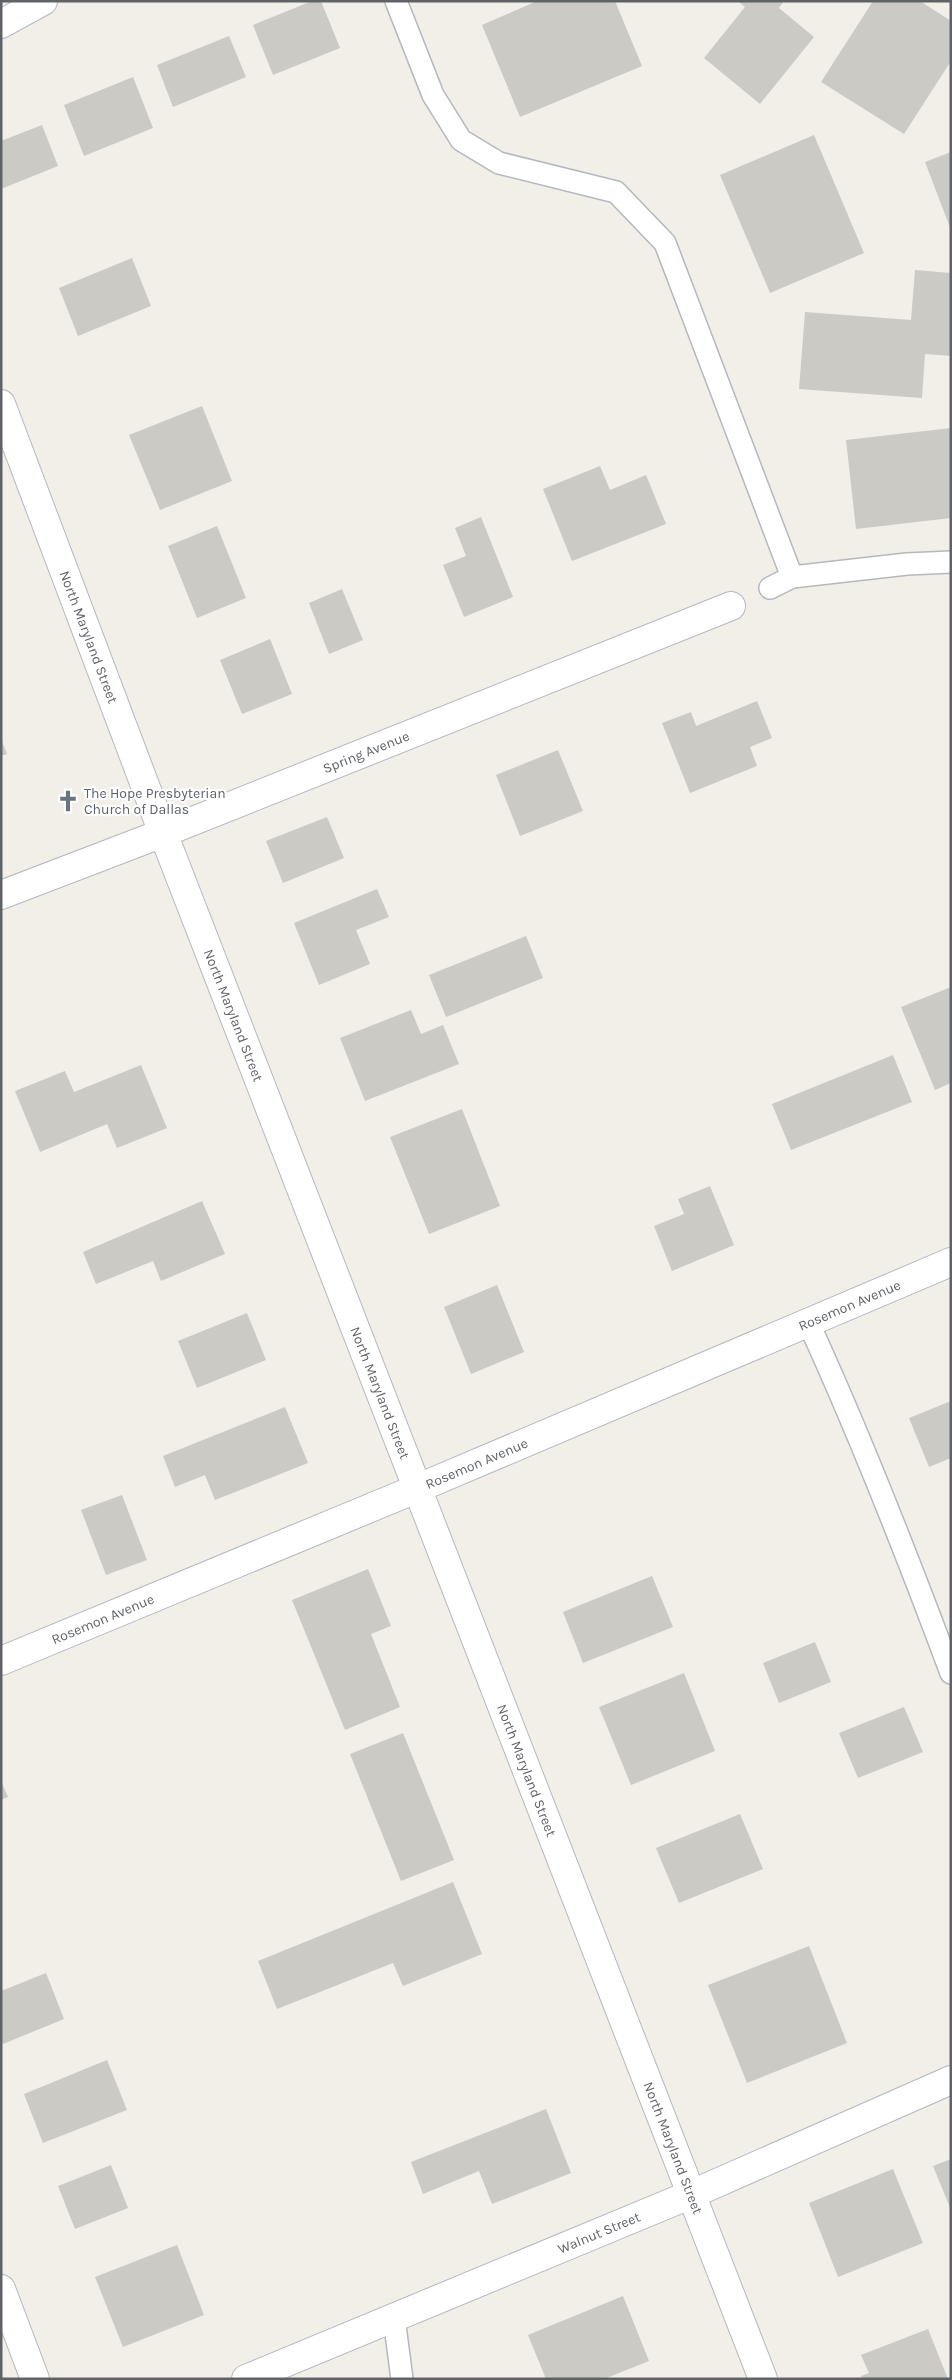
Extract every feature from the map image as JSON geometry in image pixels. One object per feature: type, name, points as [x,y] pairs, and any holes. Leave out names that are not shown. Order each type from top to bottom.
[{"type":"street","points":[[1,24],[43,1]]},
{"type":"street","name":"North Maryland Street","points":[[1,404],[163,834],[763,2379]]},
{"type":"street","name":"Spring Avenue","points":[[1,895],[163,834],[730,606]]},
{"type":"street","name":"Rosemon Avenue","points":[[1,1661],[416,1489],[951,1262]]},
{"type":"street","name":"Walnut Street","points":[[246,2379],[692,2194],[951,2080]]},
{"type":"street","points":[[1,2289],[35,2379]]},
{"type":"lane","points":[[396,1],[433,95],[462,140],[499,163],[616,192],[666,243],[792,577]]},
{"type":"lane","points":[[770,588],[792,577],[907,564],[951,562]]},
{"type":"lane","points":[[808,1322],[846,1406],[890,1512],[951,1673]]},
{"type":"lane","points":[[394,2318],[402,2379]]},
{"type":"building","points":[[312,1],[321,1],[340,48],[273,75],[253,25]]},
{"type":"building","points":[[537,1],[615,1],[642,66],[520,117],[482,25]]},
{"type":"building","points":[[738,1],[784,1],[779,8],[814,37],[760,104],[704,58],[745,7]]},
{"type":"building","points":[[873,1],[920,1],[951,21],[951,61],[904,134],[821,82]]},
{"type":"building","points":[[229,36],[246,77],[173,107],[157,65]]},
{"type":"building","points":[[133,77],[153,128],[84,156],[64,105]]},
{"type":"building","points":[[42,125],[58,166],[1,189],[1,141]]},
{"type":"building","points":[[814,135],[864,253],[770,293],[720,175]]},
{"type":"building","points":[[951,152],[951,230],[925,162]]},
{"type":"building","points":[[132,258],[151,306],[78,336],[59,288]]},
{"type":"building","points":[[915,270],[951,273],[951,356],[925,354],[922,398],[799,389],[805,312],[911,320]]},
{"type":"building","points":[[202,406],[232,481],[160,510],[129,435]]},
{"type":"building","points":[[951,428],[951,518],[856,529],[846,440]]},
{"type":"building","points":[[600,466],[610,490],[646,475],[666,524],[572,561],[543,489]]},
{"type":"building","points":[[481,517],[513,597],[464,617],[443,565],[466,556],[455,528]]},
{"type":"building","points":[[217,526],[246,598],[197,618],[168,546]]},
{"type":"building","points":[[342,589],[363,640],[329,654],[309,603]]},
{"type":"building","points":[[270,639],[292,694],[242,714],[220,660]]},
{"type":"building","points":[[757,701],[772,738],[750,747],[757,766],[690,793],[662,723],[691,712],[696,726]]},
{"type":"building","points":[[1,739],[7,754],[1,756]]},
{"type":"building","points":[[558,750],[583,811],[520,836],[496,775]]},
{"type":"building","points":[[327,817],[344,858],[283,883],[266,841]]},
{"type":"building","points":[[377,889],[389,917],[356,930],[370,964],[319,985],[294,923]]},
{"type":"building","points":[[526,936],[543,978],[446,1017],[429,975]]},
{"type":"building","points":[[951,987],[951,1083],[935,1090],[901,1007]]},
{"type":"building","points":[[411,1010],[421,1034],[443,1025],[459,1064],[365,1101],[340,1038]]},
{"type":"building","points":[[893,1055],[912,1102],[791,1150],[772,1104]]},
{"type":"building","points":[[141,1065],[167,1128],[117,1148],[107,1124],[40,1152],[15,1091],[65,1071],[74,1092]]},
{"type":"building","points":[[462,1109],[500,1206],[429,1234],[390,1137]]},
{"type":"building","points":[[710,1186],[734,1245],[672,1271],[654,1226],[684,1214],[678,1199]]},
{"type":"building","points":[[202,1201],[225,1254],[161,1281],[153,1261],[96,1284],[83,1252]]},
{"type":"building","points":[[497,1285],[524,1352],[471,1374],[444,1307]]},
{"type":"building","points":[[247,1313],[266,1360],[197,1388],[178,1341]]},
{"type":"building","points":[[951,1401],[951,1458],[929,1467],[909,1418]]},
{"type":"building","points":[[285,1407],[308,1463],[215,1500],[205,1475],[175,1487],[163,1456]]},
{"type":"building","points":[[122,1495],[147,1560],[106,1575],[81,1510]]},
{"type":"building","points":[[368,1569],[391,1626],[371,1634],[400,1707],[345,1730],[292,1600]]},
{"type":"building","points":[[652,1576],[673,1627],[583,1663],[563,1612]]},
{"type":"building","points":[[815,1642],[831,1682],[779,1703],[763,1663]]},
{"type":"building","points":[[684,1673],[715,1751],[631,1785],[599,1707]]},
{"type":"building","points":[[904,1707],[923,1752],[858,1778],[839,1733]]},
{"type":"building","points":[[403,1733],[454,1860],[401,1881],[350,1754]]},
{"type":"building","points":[[1,1781],[8,1797],[1,1800]]},
{"type":"building","points":[[740,1814],[763,1869],[679,1903],[656,1848]]},
{"type":"building","points":[[453,1882],[482,1954],[403,1986],[393,1963],[277,2009],[258,1961]]},
{"type":"building","points":[[809,1946],[847,2043],[747,2083],[708,1985]]},
{"type":"building","points":[[46,1973],[64,2019],[3,2044],[1,2039],[1,1991]]},
{"type":"building","points":[[107,2060],[127,2110],[43,2143],[24,2094]]},
{"type":"building","points":[[546,2109],[571,2173],[492,2204],[479,2171],[423,2194],[411,2162]]},
{"type":"building","points":[[951,2159],[951,2210],[933,2166]]},
{"type":"building","points":[[111,2165],[128,2208],[75,2229],[58,2186]]},
{"type":"building","points":[[893,2169],[923,2243],[838,2277],[809,2203]]},
{"type":"building","points":[[177,2245],[204,2315],[123,2347],[95,2277]]},
{"type":"building","points":[[623,2296],[649,2361],[604,2379],[546,2379],[528,2335]]},
{"type":"building","points":[[928,2329],[948,2379],[862,2379],[861,2376],[869,2373],[861,2355]]},
{"type":"place","name":"The Hope Presbyterian Church of Dallas","points":[[68,801]]}]
